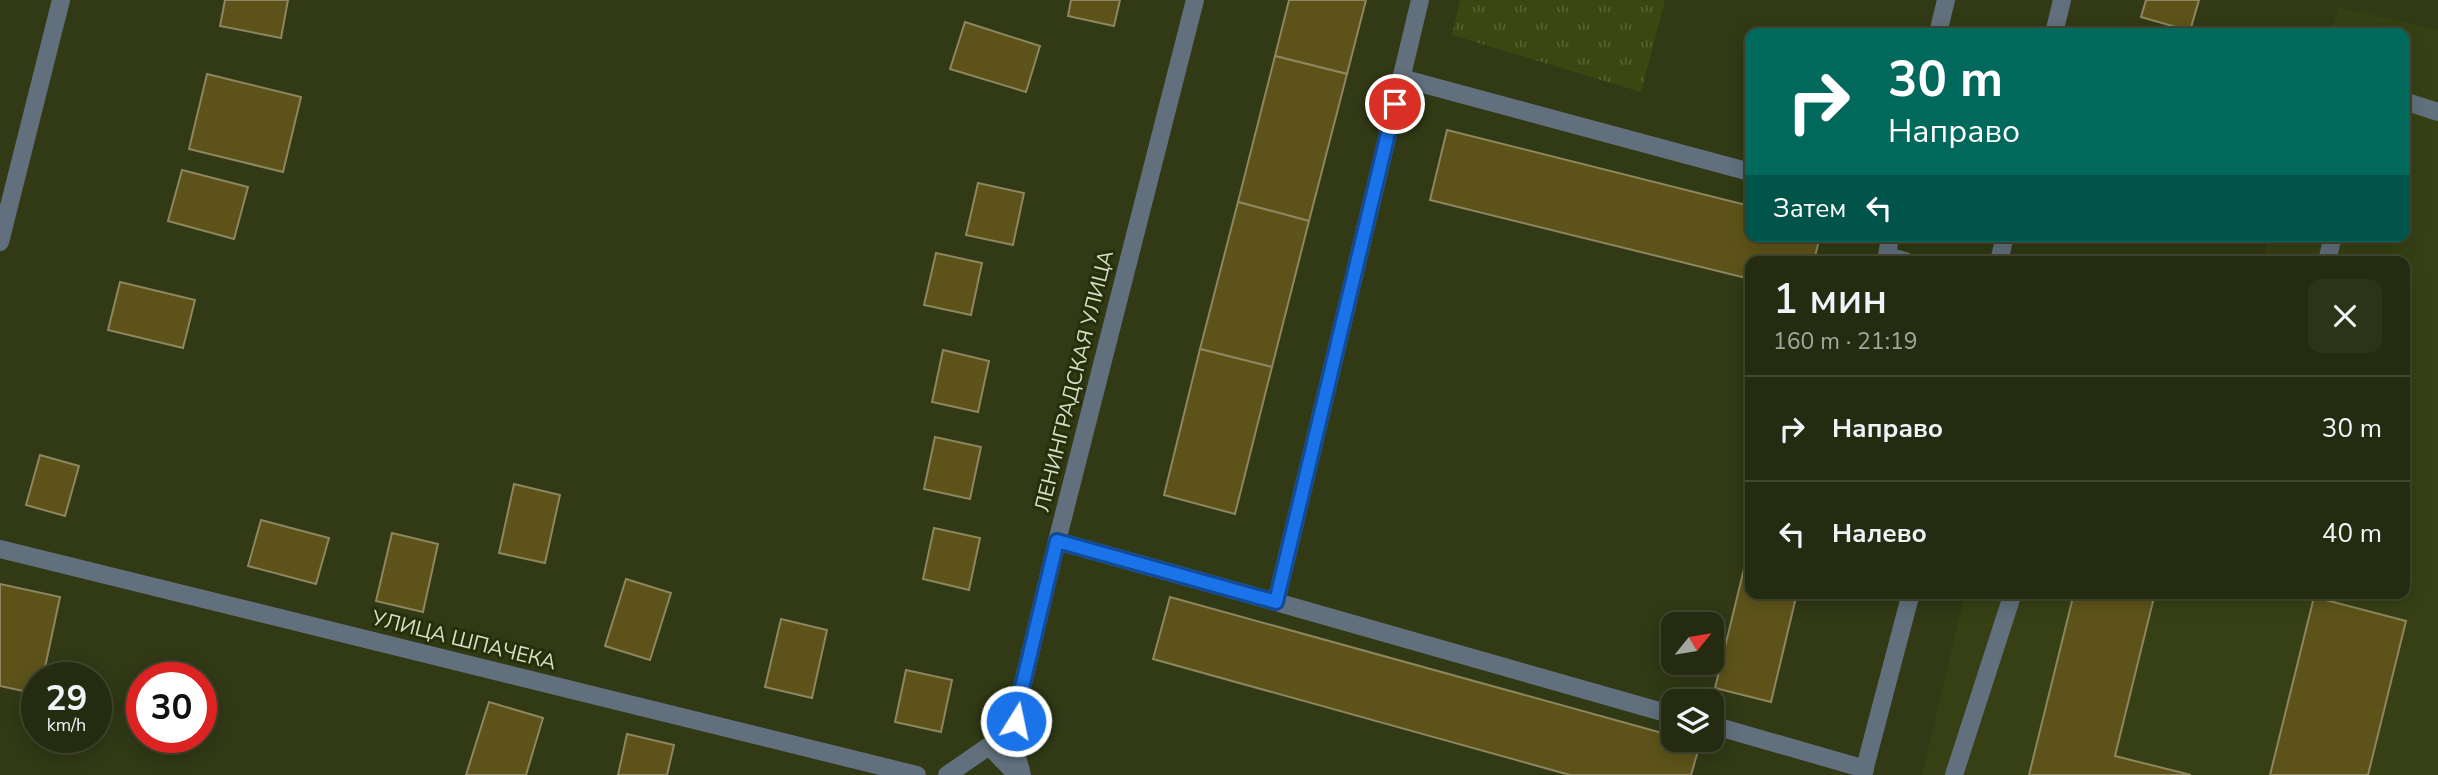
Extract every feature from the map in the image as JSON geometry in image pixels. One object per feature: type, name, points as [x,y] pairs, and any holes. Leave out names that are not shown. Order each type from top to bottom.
[{"type":"street","points":[[0,242],[61,0]]},
{"type":"street","name":"ЛЕНИНГРАДСКАЯ УЛИЦА","points":[[1019,775],[1013,742],[1019,700],[1195,0]]},
{"type":"street","points":[[1276,602],[1420,0]]},
{"type":"street","points":[[1939,28],[1946,0]]},
{"type":"street","points":[[2055,28],[2062,0]]},
{"type":"street","points":[[1401,78],[1745,171]]},
{"type":"street","points":[[2410,103],[2438,112]]},
{"type":"street","points":[[1057,541],[1661,712]]},
{"type":"street","name":"УЛИЦА ШПАЧЕКА","points":[[0,549],[917,775]]},
{"type":"street","points":[[1724,729],[1864,772],[1910,599]]},
{"type":"street","points":[[1954,775],[2010,599]]},
{"type":"street","points":[[947,775],[989,746],[1019,775]]},
{"type":"shaded area","points":[[2338,7],[2438,30],[2438,775],[1922,775],[1964,599],[2410,599],[2410,256],[2263,256],[2267,242],[2410,242],[2410,28],[2332,28]]},
{"type":"green space","points":[[1460,0],[1665,0],[1641,92],[1452,35]]},
{"type":"building","points":[[225,0],[288,0],[281,38],[220,26]]},
{"type":"building","points":[[1071,0],[1120,0],[1114,26],[1068,16]]},
{"type":"building","points":[[1289,0],[1366,0],[1347,74],[1275,56]]},
{"type":"building","points":[[2146,0],[2199,0],[2191,28],[2180,28],[2141,17]]},
{"type":"building","points":[[965,22],[1040,46],[1026,92],[950,69]]},
{"type":"building","points":[[1275,56],[1347,74],[1309,221],[1238,202]]},
{"type":"building","points":[[207,74],[301,97],[283,172],[189,149]]},
{"type":"building","points":[[1447,130],[1745,205],[1745,242],[1819,242],[1815,256],[1745,256],[1745,278],[1430,200]]},
{"type":"building","points":[[182,170],[248,187],[234,239],[168,221]]},
{"type":"building","points":[[978,183],[1024,193],[1013,245],[966,235]]},
{"type":"building","points":[[1238,202],[1309,221],[1272,367],[1200,349]]},
{"type":"building","points":[[936,253],[982,263],[971,315],[924,305]]},
{"type":"building","points":[[120,282],[195,300],[183,348],[108,330]]},
{"type":"building","points":[[1200,349],[1272,367],[1235,514],[1164,495]]},
{"type":"building","points":[[943,350],[989,361],[978,412],[932,402]]},
{"type":"building","points":[[935,437],[981,447],[970,499],[924,489]]},
{"type":"building","points":[[40,455],[79,466],[65,516],[26,505]]},
{"type":"building","points":[[514,484],[560,495],[545,563],[499,553]]},
{"type":"building","points":[[261,520],[329,538],[316,584],[248,566]]},
{"type":"building","points":[[934,528],[980,538],[969,590],[923,579]]},
{"type":"building","points":[[392,533],[438,544],[423,612],[376,601]]},
{"type":"building","points":[[1745,565],[1745,599],[1796,599],[1771,702],[1715,688],[1718,676],[1724,676],[1724,651]]},
{"type":"building","points":[[626,579],[671,593],[650,660],[605,646]]},
{"type":"building","points":[[0,584],[60,597],[46,662],[21,662],[21,691],[0,686]]},
{"type":"building","points":[[1170,597],[1661,733],[1661,752],[1698,752],[1691,775],[1570,775],[1153,659]]},
{"type":"building","points":[[2073,599],[2154,599],[2115,756],[2191,775],[2029,775]]},
{"type":"building","points":[[2314,599],[2406,621],[2368,775],[2270,775]]},
{"type":"building","points":[[781,619],[827,630],[812,698],[765,687]]},
{"type":"building","points":[[906,670],[952,680],[941,732],[895,722]]},
{"type":"building","points":[[489,702],[543,718],[526,775],[466,775]]},
{"type":"building","points":[[627,734],[674,745],[667,775],[618,775]]},
{"type":"route","points":[[1016,721],[1057,541],[1276,602],[1395,104]]}]
